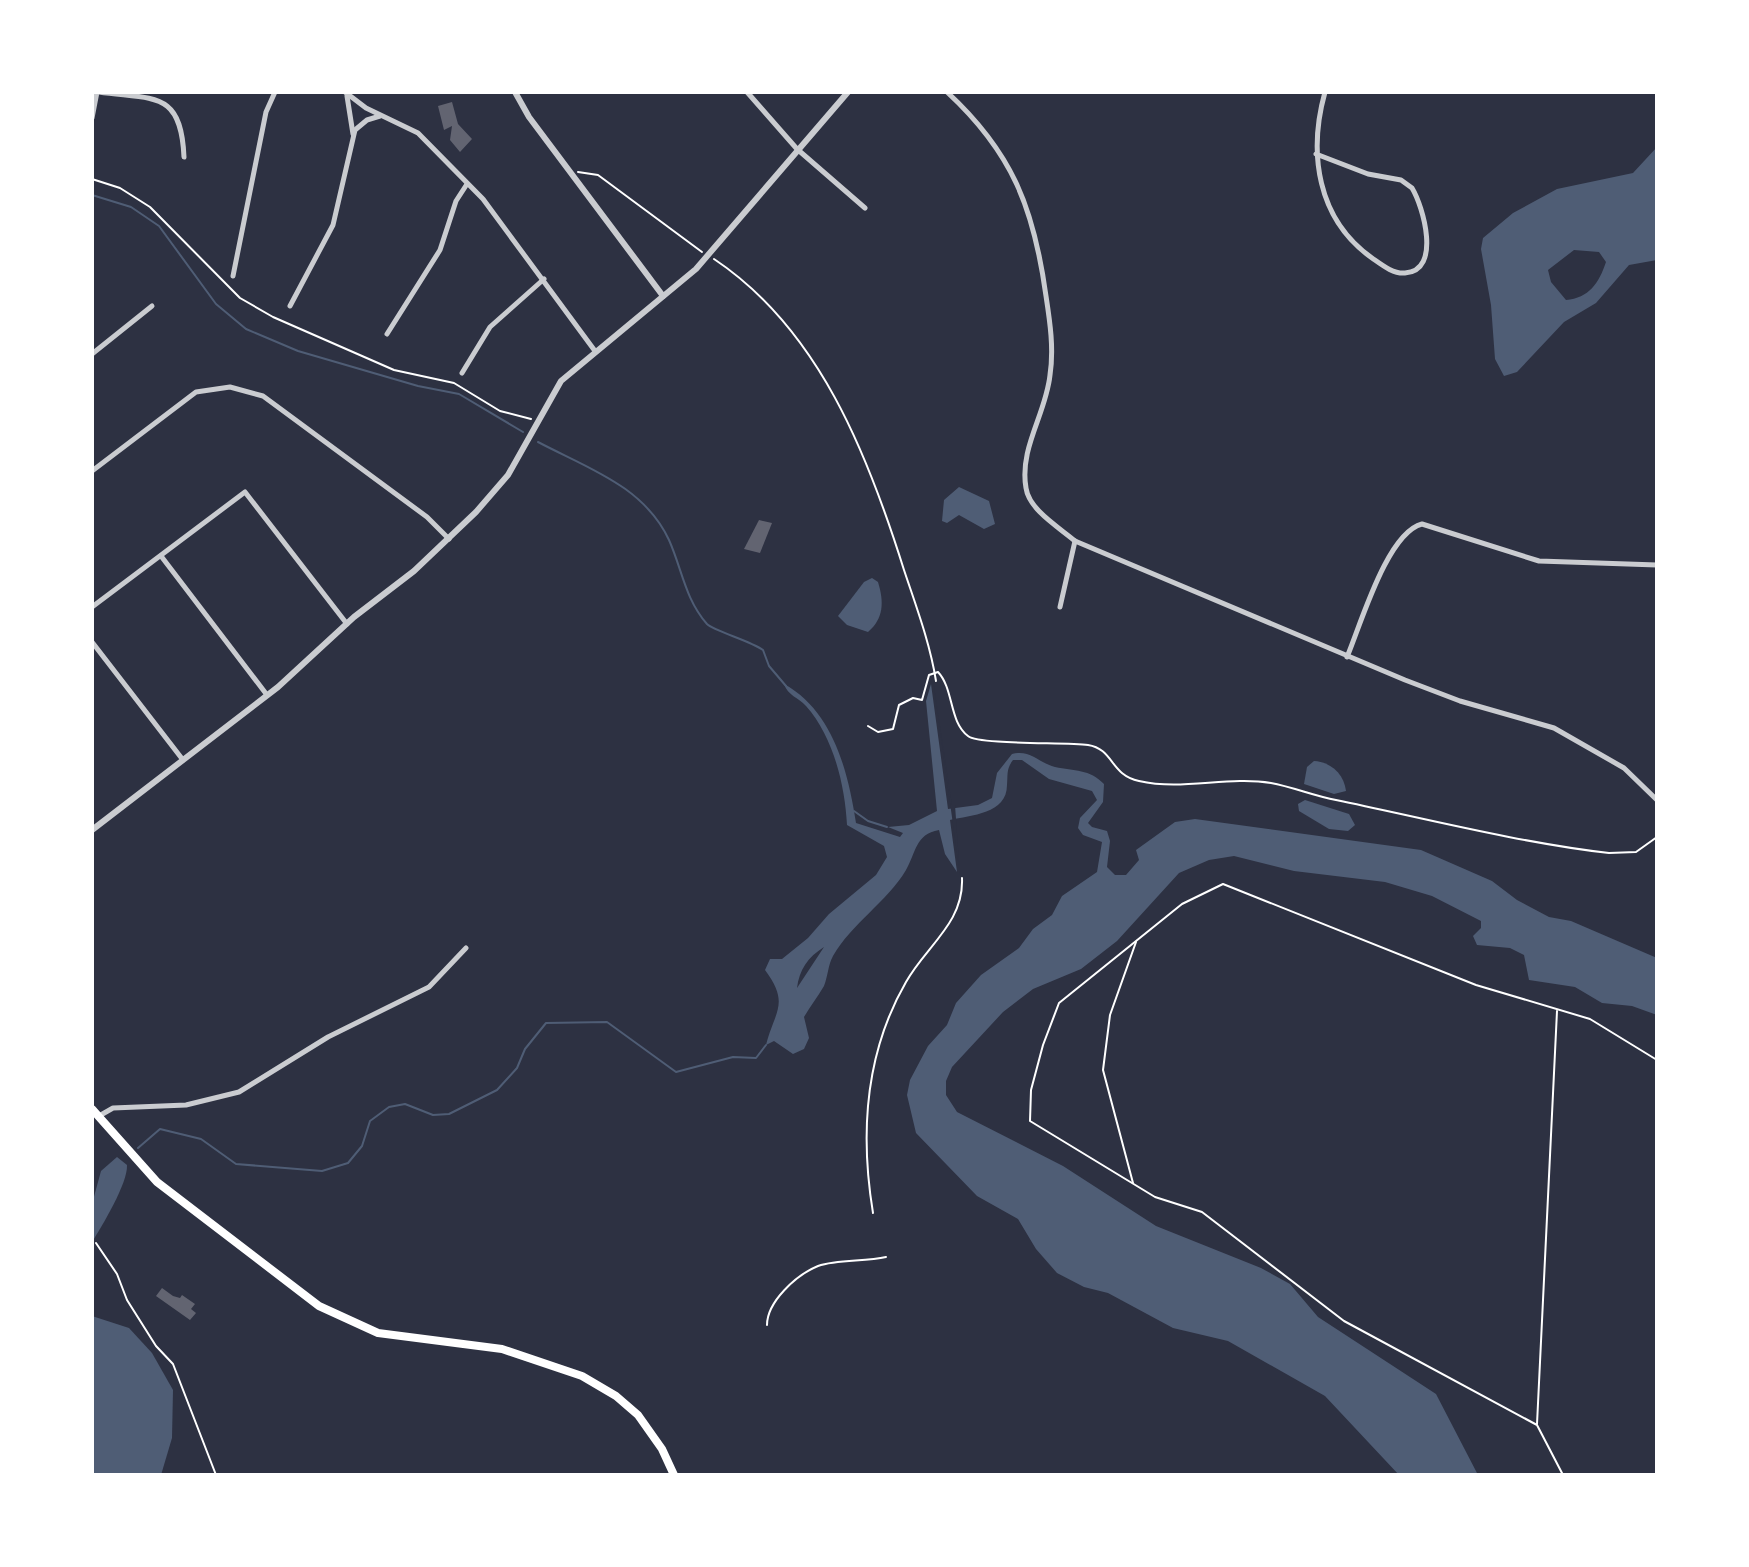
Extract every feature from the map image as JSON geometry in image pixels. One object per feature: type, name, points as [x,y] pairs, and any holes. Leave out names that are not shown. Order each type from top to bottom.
[{"type":"main road","points":[[96,1113],[157,1182],[319,1306],[378,1333],[502,1349],[582,1376],[616,1396],[638,1415],[662,1449],[674,1475]]},
{"type":"street","points":[[92,118],[98,92],[155,100],[170,107],[182,126],[184,157]]},
{"type":"street","points":[[233,276],[266,112],[275,92]]},
{"type":"street","points":[[345,92],[361,105],[418,133],[493,209],[595,351]]},
{"type":"street","points":[[290,306],[333,225],[346,181],[353,137],[350,105],[345,92]]},
{"type":"street","points":[[515,92],[529,117],[663,296]]},
{"type":"street","points":[[747,92],[797,149],[865,208]]},
{"type":"street","points":[[92,830],[267,695],[449,539],[503,482],[561,381],[708,256],[848,92]]},
{"type":"street","points":[[947,92],[975,118],[999,149],[1025,198],[1039,243],[1050,327],[1051,364],[1044,402],[1028,447],[1026,491],[1043,514],[1075,541],[1347,657],[1460,701],[1554,728],[1624,768],[1657,800]]},
{"type":"street","points":[[1316,154],[1368,174],[1401,180],[1412,188],[1427,244],[1426,256],[1420,267],[1409,273],[1393,271],[1354,245],[1327,204],[1316,154],[1316,131],[1325,92]]},
{"type":"street","points":[[353,137],[362,122],[386,116]]},
{"type":"street","points":[[387,334],[440,250],[456,201],[467,184]]},
{"type":"street","points":[[462,373],[490,327],[544,279]]},
{"type":"street","points":[[92,354],[152,306]]},
{"type":"street","points":[[92,471],[196,392],[211,387],[237,387],[269,399],[427,517],[449,539]]},
{"type":"street","points":[[92,607],[245,492],[347,624]]},
{"type":"street","points":[[1347,657],[1393,548],[1413,526],[1422,524],[1539,561],[1657,565]]},
{"type":"street","points":[[1060,607],[1075,541]]},
{"type":"street","points":[[160,556],[267,695]]},
{"type":"street","points":[[92,642],[184,761]]},
{"type":"street","points":[[96,1113],[113,1108],[194,1104],[239,1092],[330,1036],[429,987],[466,948]]},
{"type":"path","points":[[571,171],[598,175],[742,281],[818,370],[847,418],[881,498],[935,679]]},
{"type":"path","points":[[92,179],[120,188],[150,207],[240,298],[273,317],[394,370],[454,383],[500,411],[536,421]]},
{"type":"path","points":[[868,726],[878,732],[893,729],[899,705],[913,698],[922,700],[929,675],[934,672]]},
{"type":"path","points":[[934,672],[944,679],[956,717],[968,736],[980,741],[1050,741],[1095,746],[1107,754],[1118,773],[1140,781],[1156,784],[1267,783],[1333,800],[1609,853],[1636,852],[1657,837]]},
{"type":"path","points":[[873,1213],[865,1130],[879,1046],[906,982],[954,917],[962,878]]},
{"type":"path","points":[[1537,1425],[1344,1321],[1202,1212],[1155,1197],[1030,1121],[1031,1090],[1043,1045],[1059,1003],[1182,904],[1223,884],[1272,900],[1476,985],[1590,1019],[1657,1060]]},
{"type":"path","points":[[1133,1184],[1103,1070],[1110,1015],[1137,940]]},
{"type":"path","points":[[1557,1011],[1537,1425],[1563,1475]]},
{"type":"path","points":[[96,1243],[117,1274],[127,1300],[156,1346],[173,1364],[216,1475]]},
{"type":"path","points":[[767,1325],[773,1304],[797,1280],[817,1266],[886,1257]]},
{"type":"water","points":[[1657,147],[1657,260],[1629,265],[1596,303],[1564,322],[1517,372],[1504,376],[1495,359],[1491,305],[1481,249],[1483,238],[1513,213],[1557,189],[1633,173]],"holes":[[[1574,250],[1599,252],[1606,262],[1596,283],[1587,293],[1566,300],[1551,282],[1548,270]]]},
{"type":"water","points":[[959,487],[989,501],[995,524],[984,529],[959,515],[947,523],[942,521],[944,500]]},
{"type":"water","points":[[872,578],[878,582],[881,609],[877,621],[868,632],[847,625],[838,616],[864,582]]},
{"type":"water","points":[[784,684],[801,696],[826,726],[843,763],[856,823],[900,837],[903,833],[888,827],[909,825],[937,811],[926,701],[931,684],[948,809],[978,805],[992,798],[997,773],[1012,754],[1024,753],[1055,767],[1087,773],[1104,784],[1103,802],[1088,823],[1107,831],[1110,841],[1107,867],[1115,875],[1126,875],[1139,860],[1136,850],[1175,822],[1195,819],[1421,850],[1492,881],[1517,900],[1549,917],[1571,921],[1657,958],[1657,1015],[1632,1006],[1602,1003],[1575,987],[1529,980],[1524,955],[1510,948],[1477,945],[1473,936],[1481,928],[1481,921],[1432,896],[1385,882],[1294,871],[1234,856],[1209,860],[1179,873],[1117,941],[1081,969],[1033,989],[1003,1012],[952,1067],[946,1081],[946,1095],[957,1112],[1063,1166],[1156,1226],[1261,1268],[1290,1284],[1318,1317],[1436,1394],[1478,1475],[1399,1475],[1325,1396],[1228,1341],[1173,1328],[1108,1293],[1084,1287],[1057,1273],[1036,1249],[1018,1219],[977,1196],[916,1133],[907,1095],[910,1080],[928,1046],[947,1025],[956,1003],[981,975],[1019,948],[1033,929],[1052,915],[1062,896],[1097,872],[1102,842],[1083,835],[1078,828],[1080,818],[1097,800],[1092,791],[1049,779],[1022,760],[1013,760],[1008,769],[1005,795],[995,808],[950,820],[957,872],[945,854],[939,830],[931,832],[917,845],[898,882],[841,944],[831,959],[824,986],[804,1017],[809,1038],[804,1049],[793,1054],[774,1041],[766,1045],[779,999],[765,970],[770,959],[782,959],[808,938],[829,914],[876,875],[887,857],[884,846],[847,825],[844,794],[824,732],[806,706]],"holes":[[[824,947],[797,988],[805,964]]]},
{"type":"water","points":[[1314,761],[1336,770],[1343,779],[1346,791],[1334,794],[1304,784],[1307,767]]},
{"type":"water","points":[[1305,800],[1349,814],[1355,825],[1348,831],[1329,829],[1299,811],[1298,804]]},
{"type":"water","points":[[117,1157],[127,1165],[126,1173],[114,1204],[92,1242],[92,1204],[101,1171]]},
{"type":"water","points":[[92,1316],[129,1328],[152,1353],[173,1390],[172,1438],[161,1475],[92,1475]]},
{"type":"pier","points":[[933,680],[952,805],[955,805],[960,875]]},
{"type":"building","points":[[452,102],[458,124],[472,139],[460,152],[450,140],[452,126],[444,130],[438,106]]},
{"type":"building","points":[[759,520],[772,523],[760,553],[744,549]]},
{"type":"building","points":[[162,1288],[173,1296],[180,1298],[182,1295],[195,1304],[191,1309],[196,1313],[190,1320],[156,1296]]},
{"type":"waterway","points":[[92,195],[131,207],[159,226],[216,304],[246,329],[298,351],[418,386],[459,394],[523,432]]},
{"type":"waterway","points":[[538,442],[612,480],[645,506],[669,540],[689,594],[707,624],[763,650],[769,666],[786,686]]},
{"type":"waterway","points":[[854,811],[868,821],[887,827]]},
{"type":"waterway","points":[[138,1148],[160,1129],[201,1139],[236,1164],[322,1171],[348,1163],[362,1146],[370,1121],[389,1107],[405,1104],[433,1115],[449,1114],[497,1090],[517,1068],[525,1049],[546,1023],[607,1022],[676,1072],[733,1057],[756,1058],[766,1045]]}]
